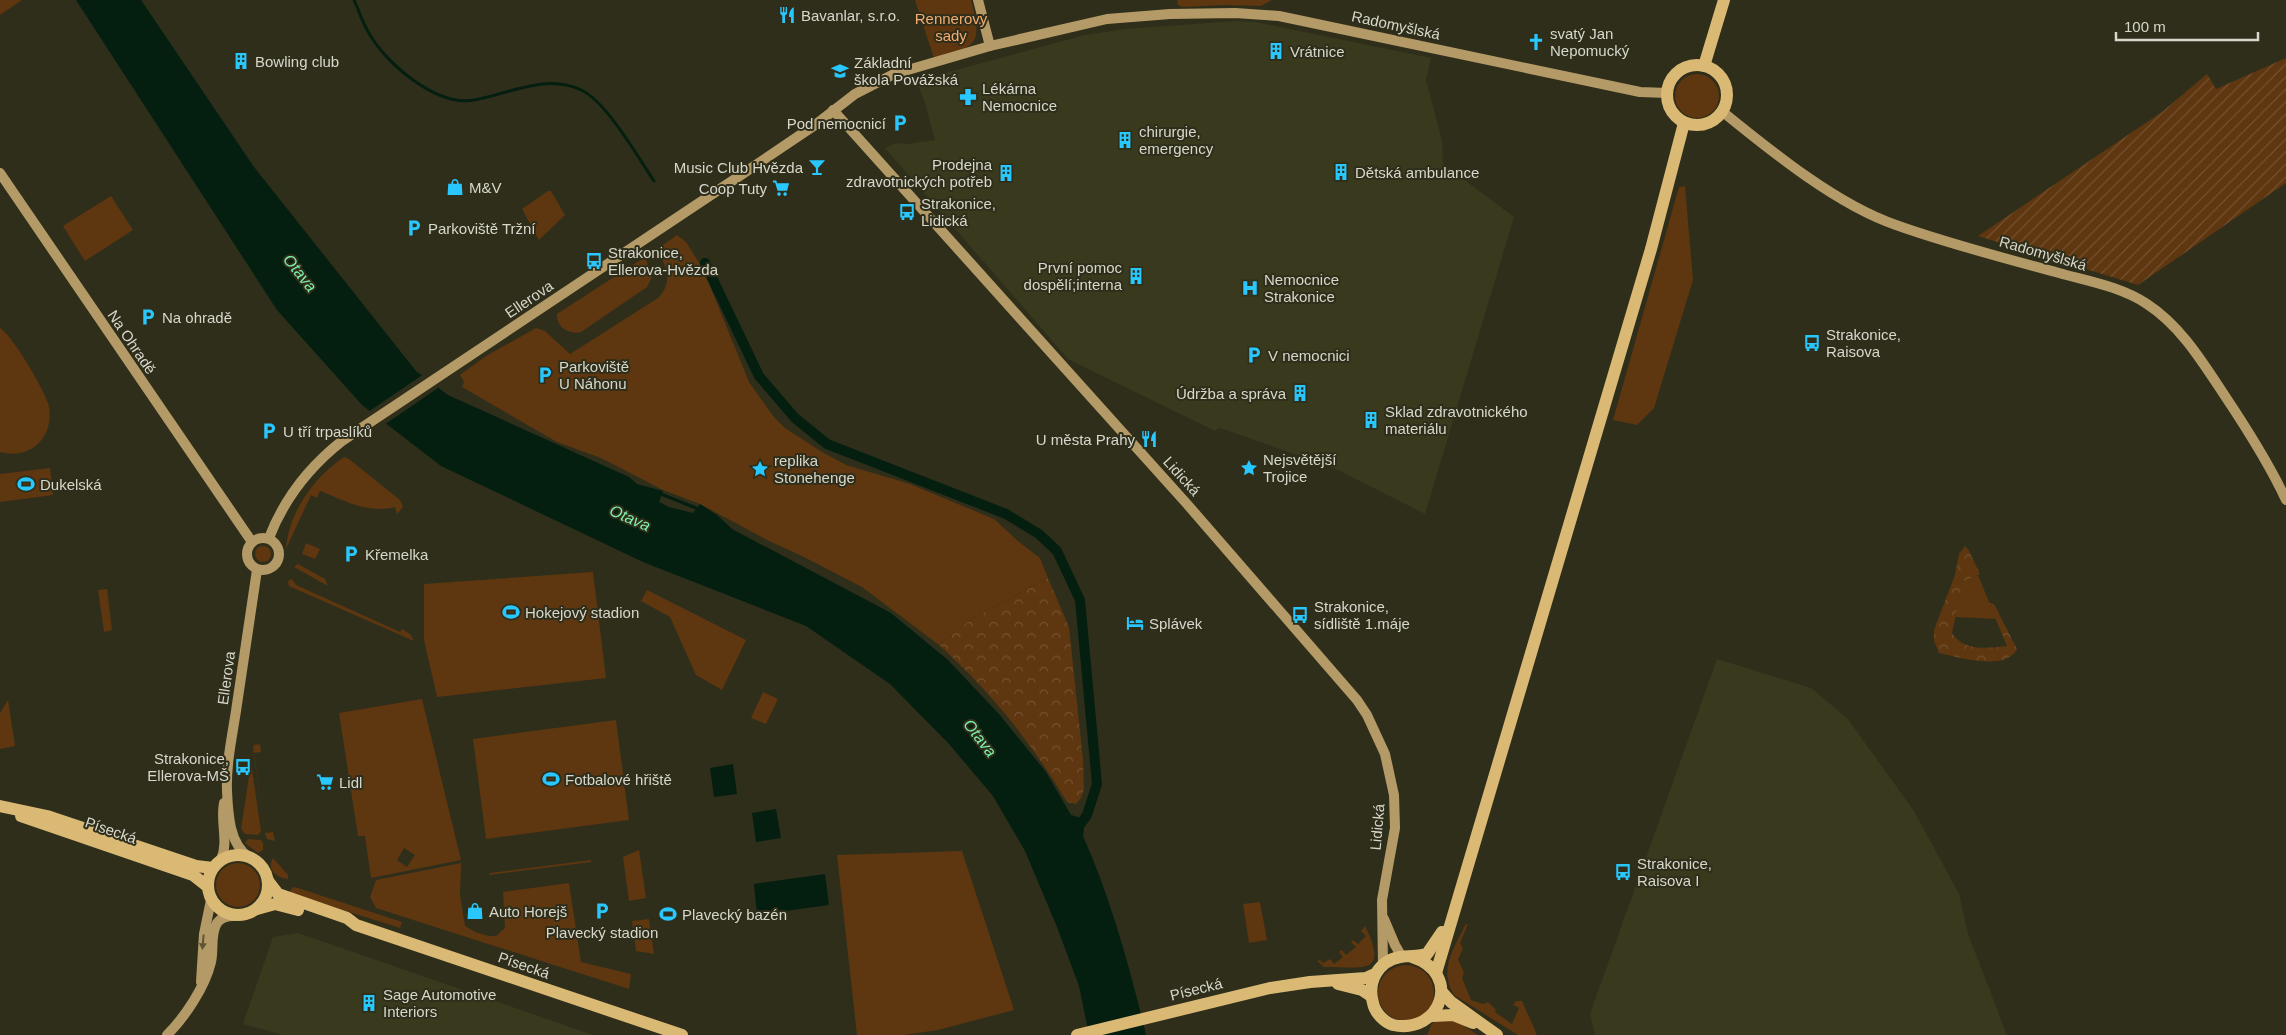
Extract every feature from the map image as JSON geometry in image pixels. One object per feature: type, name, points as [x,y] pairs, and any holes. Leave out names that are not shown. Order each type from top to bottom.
[{"type":"main road","points":[[1704,66],[1724,0]]},
{"type":"main road","points":[[1695,65],[1704,66],[1717,73],[1726,85],[1727,99],[1723,112],[1710,123],[1701,126],[1684,123],[1678,119],[1669,107],[1667,93],[1673,77],[1679,71],[1695,65]]},
{"type":"main road","points":[[1436,972],[1651,249],[1684,123]]},
{"type":"main road","name":"Písecká","points":[[1,806],[37,813],[196,866],[217,864]]},
{"type":"main road","name":"Písecká","points":[[1,806],[39,823],[193,875],[207,886]]},
{"type":"main road","points":[[235,855],[249,857],[262,866],[268,881],[266,898],[255,910],[247,914],[234,916],[221,910],[211,900],[207,886],[217,864],[235,855]]},
{"type":"main road","name":"Písecká","points":[[268,881],[278,894],[346,918],[356,924],[682,1035]]},
{"type":"main road","name":"Písecká","points":[[255,910],[275,904],[344,924],[356,924]]},
{"type":"main road","points":[[1442,992],[1441,1001],[1433,1016],[1423,1024],[1402,1028],[1390,1024],[1381,1018],[1374,1008],[1371,996],[1372,981],[1379,969],[1392,959],[1427,954],[1453,915]]},
{"type":"main road","points":[[1407,957],[1430,965],[1436,972],[1442,992],[1450,1002],[1493,1032]]},
{"type":"main road","name":"Písecká","points":[[1077,1035],[1270,988],[1366,978],[1379,969]]},
{"type":"main road","name":"Písecká","points":[[1324,982],[1353,987],[1371,996]]},
{"type":"main road","points":[[1433,1016],[1453,1015],[1493,1032]]},
{"type":"street","points":[[978,0],[990,46]]},
{"type":"street","name":"Radomyšlská","points":[[834,110],[868,86],[894,74],[990,46],[1107,19],[1170,14],[1259,14],[1640,92],[1667,93]]},
{"type":"street","name":"Ellerova","points":[[269,538],[281,511],[306,474],[323,456],[357,431],[734,181],[834,110]]},
{"type":"street","name":"Lidická","points":[[834,110],[1187,504],[1342,680],[1367,715],[1390,770],[1394,795],[1395,828],[1384,883],[1379,969]]},
{"type":"street","name":"Radomyšlská","points":[[1723,112],[1770,149],[1838,196],[1884,221],[1939,239],[2112,288],[2146,303],[2172,324],[2212,376],[2272,471],[2286,500]]},
{"type":"street","name":"Na Ohradě","points":[[0,173],[252,542]]},
{"type":"street","points":[[260,538],[269,538],[276,546],[278,560],[270,569],[257,570],[252,565],[249,556],[252,542],[260,538]]},
{"type":"street","name":"Ellerova","points":[[217,864],[224,852],[223,806],[227,790],[232,742],[257,570]]},
{"type":"street","name":"Ellerova","points":[[227,790],[231,825],[235,840],[241,851],[249,857]]},
{"type":"street","points":[[201,985],[204,934],[211,900]]},
{"type":"street","name":"Lidická","points":[[1383,913],[1394,945],[1407,957]]},
{"type":"street","points":[[167,1035],[189,1008],[201,985],[211,962],[216,926],[223,918],[234,916]]},
{"type":"shaded area","name":"Nemocnice Strakonice","points":[[1236,21],[1255,22],[1431,58],[1426,80],[1442,141],[1443,164],[1514,217],[1425,514],[1332,467],[1220,428],[1215,431],[1068,359],[885,148],[896,143],[907,144],[935,140],[925,103],[916,81],[1085,35],[1125,29]]},
{"type":"shaded area","points":[[1717,659],[1811,688],[1847,718],[1914,811],[1959,894],[1968,934],[2007,1035],[1595,1035],[1590,1014]]},
{"type":"shaded area","points":[[298,933],[593,1035],[283,1035],[243,1024],[273,937]]},
{"type":"green space","points":[[0,0],[22,0],[0,15]]},
{"type":"green space","name":"Rennerovy sady","points":[[915,0],[971,0],[976,27],[976,35],[973,42],[968,47],[934,58]]},
{"type":"green space","points":[[1177,0],[1272,0],[1261,6],[1182,7],[1178,5]]},
{"type":"green space","points":[[2286,58],[2286,183],[2138,285],[1978,236],[2162,112],[2207,74],[2216,89]]},
{"type":"green space","points":[[1701,74],[1713,80],[1718,87],[1718,105],[1713,112],[1706,117],[1693,118],[1685,115],[1678,108],[1675,92],[1678,84],[1685,77]]},
{"type":"green space","points":[[1685,186],[1693,280],[1654,408],[1637,425],[1613,420],[1679,187]]},
{"type":"green space","points":[[548,191],[551,191],[565,215],[539,240],[522,209]]},
{"type":"green space","points":[[111,196],[133,230],[85,261],[63,226]]},
{"type":"green space","points":[[677,235],[686,242],[703,269],[749,382],[773,416],[785,428],[846,465],[910,484],[994,519],[1040,558],[1048,578],[973,618],[939,645],[862,587],[700,504],[663,490],[601,458],[557,442],[462,387],[464,382],[460,375],[486,356],[536,328],[545,331],[570,354],[658,298],[666,286],[667,274],[657,249]]},
{"type":"green space","points":[[645,257],[652,277],[647,287],[581,332],[568,331],[561,326],[557,319],[557,314]]},
{"type":"green space","points":[[0,328],[28,364],[42,389],[49,407],[50,418],[44,437],[38,444],[21,453],[0,452]]},
{"type":"green space","points":[[344,457],[400,500],[403,507],[397,514],[395,507],[385,509],[366,508],[320,491],[317,498],[311,495],[286,549],[292,522],[304,497],[322,475]]},
{"type":"green space","name":"Dukelská","points":[[50,468],[53,495],[0,502],[0,474]]},
{"type":"green space","points":[[306,543],[320,549],[315,559],[302,554]]},
{"type":"green space","points":[[260,546],[266,546],[271,551],[269,560],[260,562],[255,557],[255,551]]},
{"type":"green space","points":[[1965,546],[1980,574],[1963,582],[1952,633],[1957,639],[1970,646],[1984,648],[2007,646],[1989,603],[1994,604],[2017,649],[2011,656],[2003,660],[1969,660],[1939,653],[1934,641],[1934,630],[1955,575],[1959,554]]},
{"type":"green space","points":[[298,564],[325,579],[328,586],[294,567]]},
{"type":"green space","name":"Hokejový stadion","points":[[593,572],[606,678],[437,697],[424,640],[424,584]]},
{"type":"green space","points":[[1978,575],[1996,619],[1955,617],[1963,582]]},
{"type":"green space","points":[[1048,578],[1069,627],[1083,760],[1084,789],[1081,798],[1076,804],[1067,802],[1039,758],[1009,719],[976,681],[939,645],[973,618]]},
{"type":"green space","points":[[292,579],[296,585],[400,632],[402,629],[411,635],[414,641],[289,586],[288,581]]},
{"type":"green space","points":[[107,589],[112,630],[104,632],[98,590]]},
{"type":"green space","points":[[647,590],[746,640],[722,690],[696,675],[670,617],[641,601]]},
{"type":"green space","points":[[763,692],[778,699],[766,724],[751,718]]},
{"type":"green space","points":[[422,699],[461,860],[371,878],[365,836],[358,836],[339,713]],"holes":[[[404,848],[415,855],[407,867],[397,860]]]},
{"type":"green space","points":[[8,700],[15,746],[0,749],[0,713]]},
{"type":"green space","name":"Fotbalové hřiště","points":[[616,720],[629,820],[486,839],[473,739]]},
{"type":"green space","points":[[260,744],[261,752],[254,753],[265,833],[273,832],[275,841],[267,839],[265,834],[253,748],[254,745]]},
{"type":"green space","points":[[251,763],[261,831],[258,835],[245,834],[241,829]]},
{"type":"green space","points":[[248,839],[261,840],[263,850],[258,853],[245,843]]},
{"type":"green space","points":[[639,850],[646,898],[629,901],[623,857]]},
{"type":"green space","points":[[962,851],[1014,1010],[938,1030],[904,1035],[857,1035],[837,855]]},
{"type":"green space","points":[[273,858],[288,875],[288,879],[274,873],[271,866]]},
{"type":"green space","points":[[591,860],[591,862],[489,875],[490,873]]},
{"type":"green space","points":[[234,863],[242,863],[254,869],[260,885],[254,901],[242,907],[234,907],[222,901],[216,889],[216,881],[222,869]]},
{"type":"green space","points":[[461,863],[460,895],[465,926],[475,932],[489,936],[496,936],[505,928],[503,892],[569,883],[581,962],[631,974],[629,989],[376,908],[370,897],[376,880]]},
{"type":"green space","points":[[295,887],[402,922],[400,928],[289,893]]},
{"type":"green space","points":[[1260,902],[1267,940],[1249,943],[1243,904]]},
{"type":"green space","points":[[649,919],[654,954],[636,951],[632,921]]},
{"type":"green space","points":[[1468,924],[1460,943],[1463,949],[1458,959],[1464,973],[1462,978],[1471,1000],[1483,1004],[1488,1002],[1496,1010],[1495,1012],[1512,1024],[1519,1008],[1513,1005],[1516,1001],[1522,1001],[1537,1035],[1518,1035],[1454,995],[1447,976],[1449,959],[1465,925]]},
{"type":"green space","points":[[1365,926],[1372,942],[1374,954],[1373,961],[1368,965],[1350,968],[1324,967],[1317,961],[1320,960],[1323,963],[1330,959],[1334,964],[1343,957],[1339,952],[1342,950],[1346,955],[1356,947],[1351,942],[1353,940],[1358,944],[1366,936],[1361,931]]},
{"type":"green space","points":[[1401,965],[1411,965],[1426,973],[1432,982],[1434,993],[1432,1004],[1426,1013],[1411,1021],[1401,1021],[1390,1016],[1383,1009],[1378,998],[1378,988],[1383,977],[1390,970]]},
{"type":"green space","points":[[1444,1019],[1461,1024],[1478,1035],[1427,1035],[1432,1023]]},
{"type":"water","name":"Otava","points":[[76,0],[141,0],[254,167],[416,371],[448,395],[629,477],[637,484],[663,491],[659,502],[669,507],[693,513],[700,504],[717,515],[732,529],[891,613],[948,660],[999,714],[1046,772],[1071,815],[1078,817],[1084,830],[1083,836],[1119,934],[1146,1035],[1089,1035],[1079,986],[1025,851],[993,796],[949,744],[890,684],[806,626],[643,562],[441,466],[362,405],[277,310]]},
{"type":"water","points":[[733,764],[737,794],[714,797],[710,768]]},
{"type":"water","points":[[776,809],[781,838],[756,842],[752,813]]},
{"type":"water","points":[[825,874],[829,905],[757,915],[754,884]]},
{"type":"pier","points":[[424,374],[441,386],[384,425],[368,412]]},
{"type":"waterway","points":[[354,0],[368,31],[388,58],[414,81],[445,97],[474,100],[541,84],[568,85],[591,96],[611,117],[654,181]]},
{"type":"waterway","points":[[705,263],[759,376],[795,418],[827,444],[1006,514],[1039,534],[1057,551],[1080,600],[1097,784],[1087,815],[1074,833]]},
{"type":"waterway","points":[[661,494],[696,508]]},
{"type":"place","name":"Bavanlar, s.r.o.","points":[[787,15]]},
{"type":"place","name":"svatý Jan Nepomucký","points":[[1536,42]]},
{"type":"place","name":"Vrátnice","points":[[1276,51]]},
{"type":"place","name":"Bowling club","points":[[241,61]]},
{"type":"place","name":"Základní škola Povážská","points":[[840,71]]},
{"type":"place","name":"Lékárna Nemocnice","points":[[968,97]]},
{"type":"place","name":"Pod nemocnicí","points":[[900,123]]},
{"type":"place","name":"chirurgie, emergency","points":[[1125,140]]},
{"type":"place","name":"Music Club Hvězda","points":[[817,167]]},
{"type":"place","name":"Dětská ambulance","points":[[1341,172]]},
{"type":"place","name":"Prodejna zdravotnických potřeb","points":[[1006,173]]},
{"type":"place","name":"M&V","points":[[455,187]]},
{"type":"place","name":"Coop Tuty","points":[[781,188]]},
{"type":"place","name":"Strakonice, Lidická","points":[[907,212]]},
{"type":"place","name":"Parkoviště Tržní","points":[[414,228]]},
{"type":"place","name":"Strakonice, Ellerova-Hvězda","points":[[594,261]]},
{"type":"place","name":"První pomoc dospělí;interna","points":[[1136,276]]},
{"type":"place","name":"Nemocnice Strakonice","points":[[1250,288]]},
{"type":"place","name":"Na ohradě","points":[[148,317]]},
{"type":"place","name":"Strakonice, Raisova","points":[[1812,343]]},
{"type":"place","name":"V nemocnici","points":[[1254,355]]},
{"type":"place","name":"Parkoviště U Náhonu","points":[[545,375]]},
{"type":"place","name":"Údržba a správa","points":[[1300,393]]},
{"type":"place","name":"Sklad zdravotnického materiálu","points":[[1371,420]]},
{"type":"place","name":"U tří trpaslíků","points":[[269,431]]},
{"type":"place","name":"U města Prahy","points":[[1149,439]]},
{"type":"place","name":"Nejsvětější Trojice","points":[[1249,468]]},
{"type":"place","name":"replika Stonehenge","points":[[760,469]]},
{"type":"place","name":"Dukelská","points":[[26,484]]},
{"type":"place","name":"Křemelka","points":[[351,554]]},
{"type":"place","name":"Hokejový stadion","points":[[511,612]]},
{"type":"place","name":"Strakonice, sídliště 1.máje","points":[[1300,615]]},
{"type":"place","name":"Splávek","points":[[1135,623]]},
{"type":"place","name":"Strakonice, Ellerova-MŠ","points":[[243,767]]},
{"type":"place","name":"Fotbalové hřiště","points":[[551,779]]},
{"type":"place","name":"Lidl","points":[[325,782]]},
{"type":"place","name":"Strakonice, Raisova I","points":[[1623,872]]},
{"type":"place","name":"Auto Horejš","points":[[475,911]]},
{"type":"place","name":"Plavecký stadion","points":[[602,911]]},
{"type":"place","name":"Plavecký bazén","points":[[668,914]]},
{"type":"place","name":"Sage Automotive Interiors","points":[[369,1003]]}]
